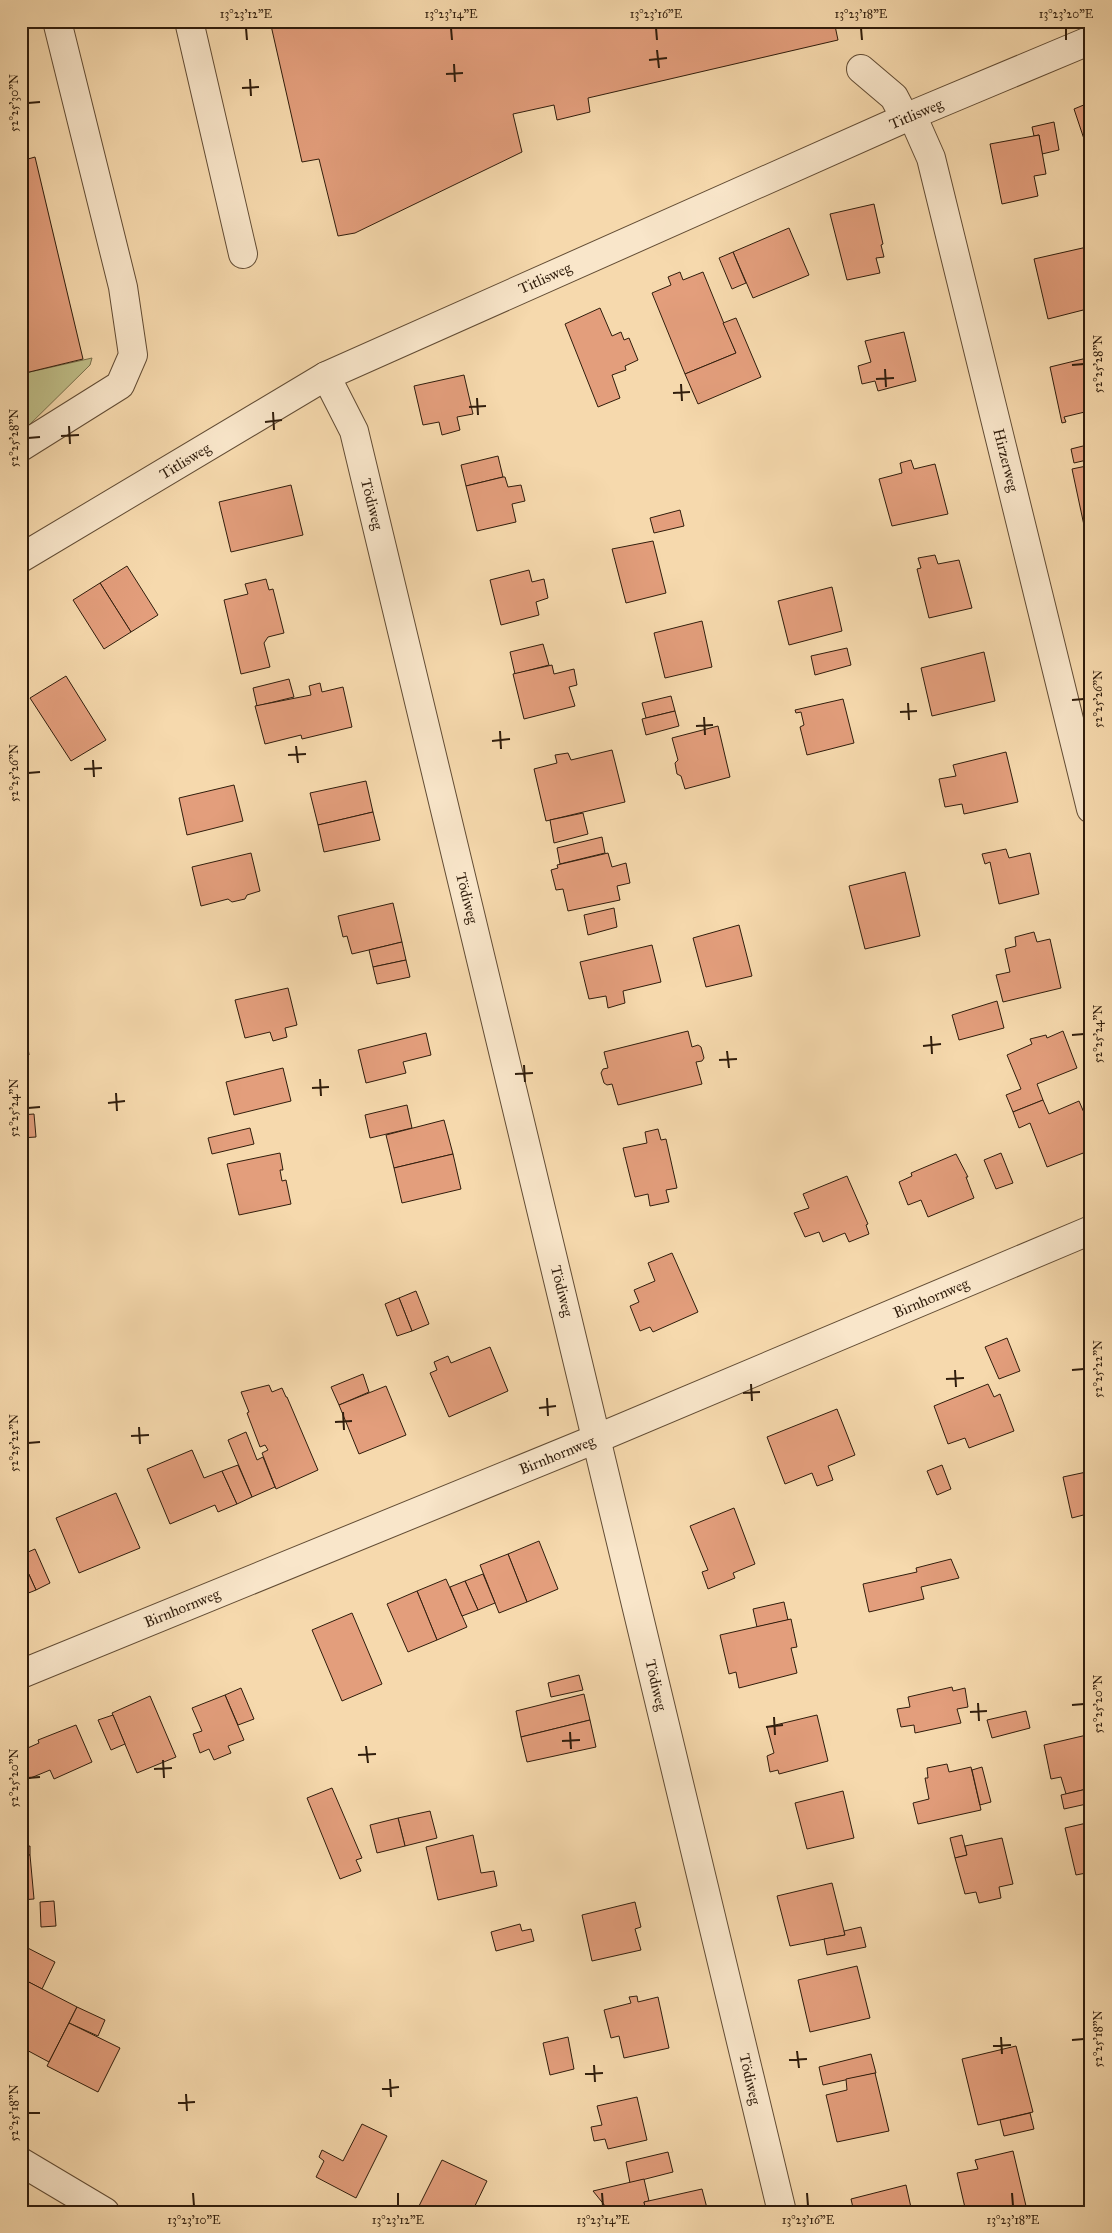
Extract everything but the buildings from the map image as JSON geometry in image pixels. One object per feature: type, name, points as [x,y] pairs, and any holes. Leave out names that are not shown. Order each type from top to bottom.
[{"type":"street","points":[[21,448],[120,385],[133,355],[123,287],[57,21]]},
{"type":"street","points":[[189,21],[243,254]]},
{"type":"street","name":"Titlisweg","points":[[21,558],[326,376],[908,117],[1091,40]]},
{"type":"street","name":"Hirzerweg","points":[[861,70],[894,97],[908,117],[930,158],[1091,809]]},
{"type":"street","name":"Tödiweg","points":[[326,376],[354,431],[598,1438],[782,2212]]},
{"type":"street","name":"Birnhornweg","points":[[21,1674],[598,1438],[1091,1230]]},
{"type":"street","points":[[21,2162],[105,2212]]},
{"type":"shaded area","points":[[92,358],[90,365],[21,433],[21,374]]}]
